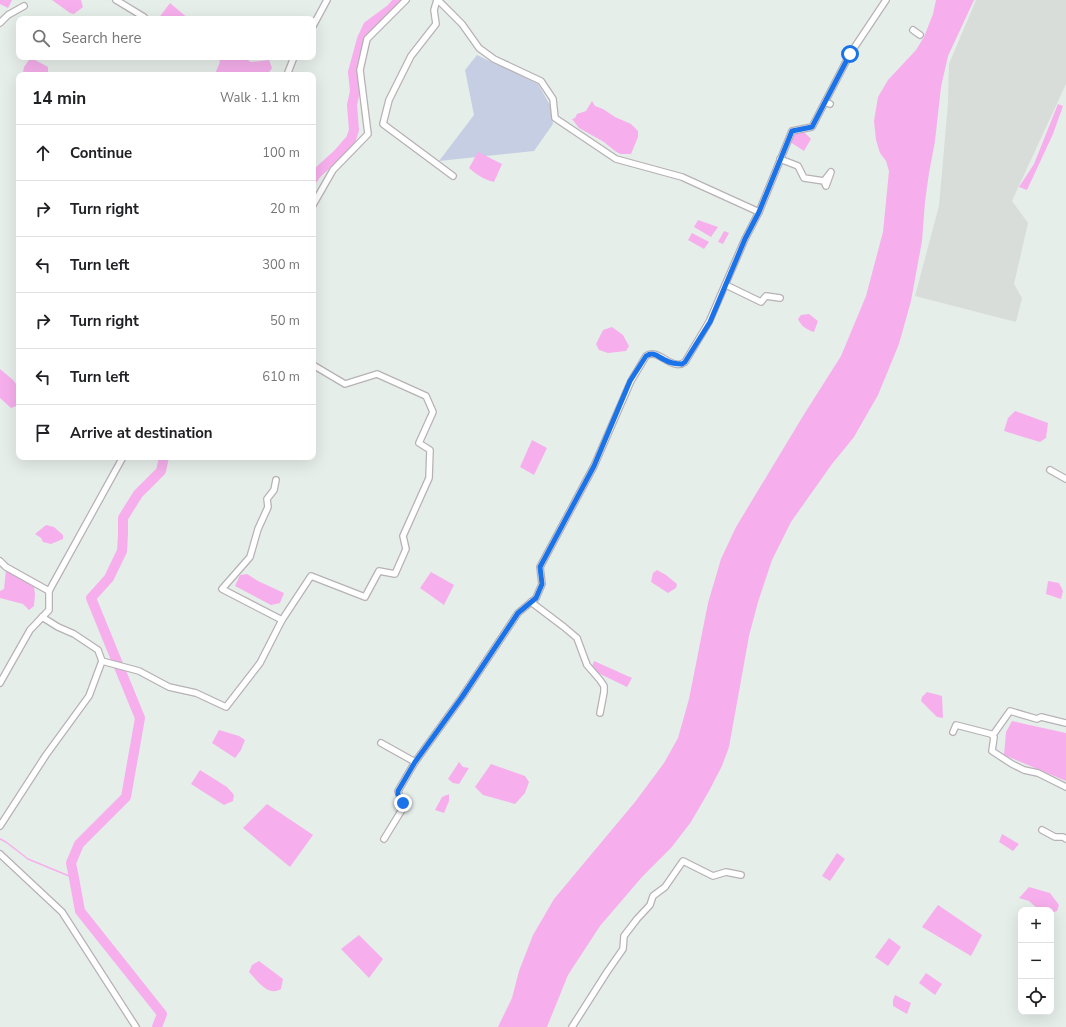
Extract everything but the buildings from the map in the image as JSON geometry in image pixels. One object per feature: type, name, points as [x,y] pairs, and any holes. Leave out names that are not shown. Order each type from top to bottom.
[{"type":"street","points":[[116,0],[142,16]]},
{"type":"street","points":[[316,20],[327,0]]},
{"type":"street","points":[[316,199],[333,170],[368,134],[360,70],[367,40],[406,0]]},
{"type":"street","points":[[453,176],[383,124],[389,100],[411,56],[436,24],[434,10],[438,0],[462,24],[479,48],[494,59],[541,81],[553,99],[555,118],[616,159],[682,177],[759,212]]},
{"type":"street","points":[[384,839],[403,808],[398,791],[415,762],[462,697],[518,613],[536,598],[542,584],[540,567],[594,466],[630,381],[646,356],[649,354],[655,354],[665,361],[679,364],[685,362],[710,322],[745,239],[759,212],[792,131],[812,127],[828,103],[850,54],[886,0]]},
{"type":"street","points":[[0,23],[24,6]]},
{"type":"street","points":[[912,30],[920,35]]},
{"type":"street","points":[[288,72],[293,60]]},
{"type":"street","points":[[780,159],[798,166],[804,178],[824,181]]},
{"type":"street","points":[[726,285],[761,302],[766,296],[780,298]]},
{"type":"street","points":[[102,661],[139,671],[169,687],[196,693],[226,707],[260,664],[282,620],[311,576],[365,597],[379,571],[395,574],[406,550],[403,536],[429,478],[430,450],[419,443],[433,412],[426,396],[377,374],[345,384],[316,367]]},
{"type":"street","points":[[0,683],[30,630],[49,610],[49,591],[121,460]]},
{"type":"street","points":[[1050,470],[1066,479]]},
{"type":"street","points":[[276,480],[274,490],[267,499],[268,507],[258,529],[250,556],[222,589],[282,620]]},
{"type":"street","points":[[0,561],[6,567],[49,591]]},
{"type":"street","points":[[531,602],[577,638],[587,666],[604,686],[600,713]]},
{"type":"street","points":[[0,826],[3,816],[89,696],[102,661],[98,650],[74,634],[58,628],[42,617]]},
{"type":"street","points":[[1066,723],[1042,717],[1037,719],[1010,711],[993,735],[992,751],[1024,770],[1038,773],[1066,787]]},
{"type":"street","points":[[953,732],[956,725],[993,735]]},
{"type":"street","points":[[381,743],[415,762]]},
{"type":"street","points":[[1042,830],[1055,837],[1063,837],[1066,839]]},
{"type":"street","points":[[0,854],[62,912],[136,1027]]},
{"type":"street","points":[[572,1027],[623,949],[624,936],[650,905],[653,896],[665,887],[683,861],[713,876],[726,872],[741,876]]},
{"type":"shaded area","points":[[0,0],[12,0],[8,8],[0,4]]},
{"type":"shaded area","points":[[52,0],[81,0],[83,7],[74,14],[70,13]]},
{"type":"shaded area","points":[[936,0],[974,0],[948,56],[941,87],[935,141],[925,202],[922,241],[911,301],[899,344],[878,395],[854,437],[832,464],[791,522],[772,560],[758,602],[749,636],[729,747],[722,766],[691,822],[671,848],[642,877],[600,926],[568,975],[547,1027],[498,1027],[512,998],[519,971],[533,935],[554,899],[635,802],[664,763],[678,738],[689,699],[708,603],[721,559],[736,527],[841,356],[866,296],[883,232],[889,171],[886,161],[880,153],[876,140],[874,121],[878,97],[888,80],[916,50],[924,37],[933,14]]},
{"type":"shaded area","points":[[976,0],[1066,0],[1066,84],[1012,201],[1028,223],[1014,284],[1022,298],[1016,322],[915,296],[939,206],[948,103],[949,64]]},
{"type":"shaded area","points":[[170,3],[185,16],[160,16]]},
{"type":"shaded area","points":[[477,55],[538,84],[550,105],[553,124],[534,151],[439,161],[474,115],[465,70]]},
{"type":"shaded area","points":[[29,60],[35,60],[48,67],[48,72],[23,72],[24,67]]},
{"type":"shaded area","points":[[219,60],[248,60],[251,62],[269,60],[272,68],[269,72],[216,72],[220,62]]},
{"type":"shaded area","points":[[592,101],[595,106],[631,124],[638,131],[638,137],[631,154],[620,154],[604,142],[579,128],[572,119],[575,118],[577,114],[586,111]]},
{"type":"shaded area","points":[[1058,104],[1063,106],[1053,134],[1027,190],[1019,187],[1034,164]]},
{"type":"shaded area","points":[[804,132],[811,139],[804,151],[790,142],[793,134]]},
{"type":"shaded area","points":[[478,152],[502,164],[494,182],[477,175],[469,168]]},
{"type":"shaded area","points":[[698,220],[718,227],[711,237],[694,227]]},
{"type":"shaded area","points":[[724,231],[729,233],[723,244],[718,242]]},
{"type":"shaded area","points":[[692,233],[709,242],[704,249],[688,240]]},
{"type":"shaded area","points":[[809,314],[818,321],[814,332],[804,327],[798,319],[801,315]]},
{"type":"shaded area","points":[[612,327],[623,335],[629,346],[626,351],[608,353],[599,350],[596,344],[603,330]]},
{"type":"shaded area","points":[[0,369],[16,384],[16,406],[11,408],[0,398]]},
{"type":"shaded area","points":[[1015,411],[1048,423],[1046,438],[1040,442],[1004,431],[1008,418]]},
{"type":"shaded area","points":[[532,440],[547,448],[534,475],[520,467]]},
{"type":"shaded area","points":[[46,525],[54,527],[63,535],[63,539],[51,544],[43,542],[41,538],[35,534]]},
{"type":"shaded area","points":[[6,570],[34,587],[34,606],[29,610],[23,604],[0,598],[0,591],[4,589]]},
{"type":"shaded area","points":[[657,570],[677,584],[676,588],[668,593],[651,582],[653,573]]},
{"type":"shaded area","points":[[431,572],[454,585],[444,605],[420,588]]},
{"type":"shaded area","points":[[247,574],[258,581],[284,593],[280,603],[271,605],[235,586],[240,575]]},
{"type":"shaded area","points":[[1048,581],[1059,583],[1063,591],[1061,599],[1046,594]]},
{"type":"shaded area","points":[[594,661],[632,678],[627,687],[596,672],[592,667]]},
{"type":"shaded area","points":[[927,692],[942,696],[943,718],[937,717],[921,701],[922,697]]},
{"type":"shaded area","points":[[1012,721],[1066,733],[1066,781],[1004,755],[1006,732]]},
{"type":"shaded area","points":[[219,730],[239,736],[245,740],[241,750],[235,758],[212,743]]},
{"type":"shaded area","points":[[459,762],[463,767],[469,768],[459,784],[453,783],[448,779]]},
{"type":"shaded area","points":[[491,764],[525,776],[529,782],[525,793],[515,804],[483,795],[475,787]]},
{"type":"shaded area","points":[[200,770],[227,787],[234,795],[233,801],[224,805],[191,784]]},
{"type":"shaded area","points":[[449,794],[449,801],[444,813],[435,810],[442,797]]},
{"type":"shaded area","points":[[267,804],[313,835],[290,867],[243,828]]},
{"type":"shaded area","points":[[1002,834],[1019,844],[1013,851],[999,842]]},
{"type":"shaded area","points":[[837,853],[845,859],[830,881],[822,876]]},
{"type":"shaded area","points":[[1029,887],[1050,893],[1059,905],[1057,911],[1054,912],[1054,907],[1036,907],[1029,901],[1019,898]]},
{"type":"shaded area","points":[[938,905],[982,935],[971,956],[922,927]]},
{"type":"shaded area","points":[[359,935],[383,959],[369,978],[341,949]]},
{"type":"shaded area","points":[[889,938],[901,947],[888,966],[875,957]]},
{"type":"shaded area","points":[[259,961],[283,979],[281,989],[276,991],[268,990],[249,972],[252,965]]},
{"type":"shaded area","points":[[926,973],[942,984],[935,995],[919,983]]},
{"type":"shaded area","points":[[895,995],[911,1003],[907,1014],[893,1006]]},
{"type":"waterway","points":[[316,174],[338,154],[351,139],[354,130],[352,105],[355,91],[353,72],[362,39],[368,26],[391,9],[399,0]]},
{"type":"waterway","points":[[157,1027],[162,1014],[80,911],[71,863],[79,844],[126,797],[140,718],[91,598],[109,578],[122,551],[123,518],[138,494],[161,471],[163,460]]},
{"type":"waterway","points":[[0,839],[28,859],[74,878]]},
{"type":"route","points":[[403,803],[398,791],[415,762],[462,697],[518,613],[536,598],[542,586],[540,567],[594,466],[630,381],[646,356],[649,354],[655,354],[665,361],[679,364],[685,362],[710,322],[745,239],[759,212],[792,131],[812,127],[850,54]]}]
